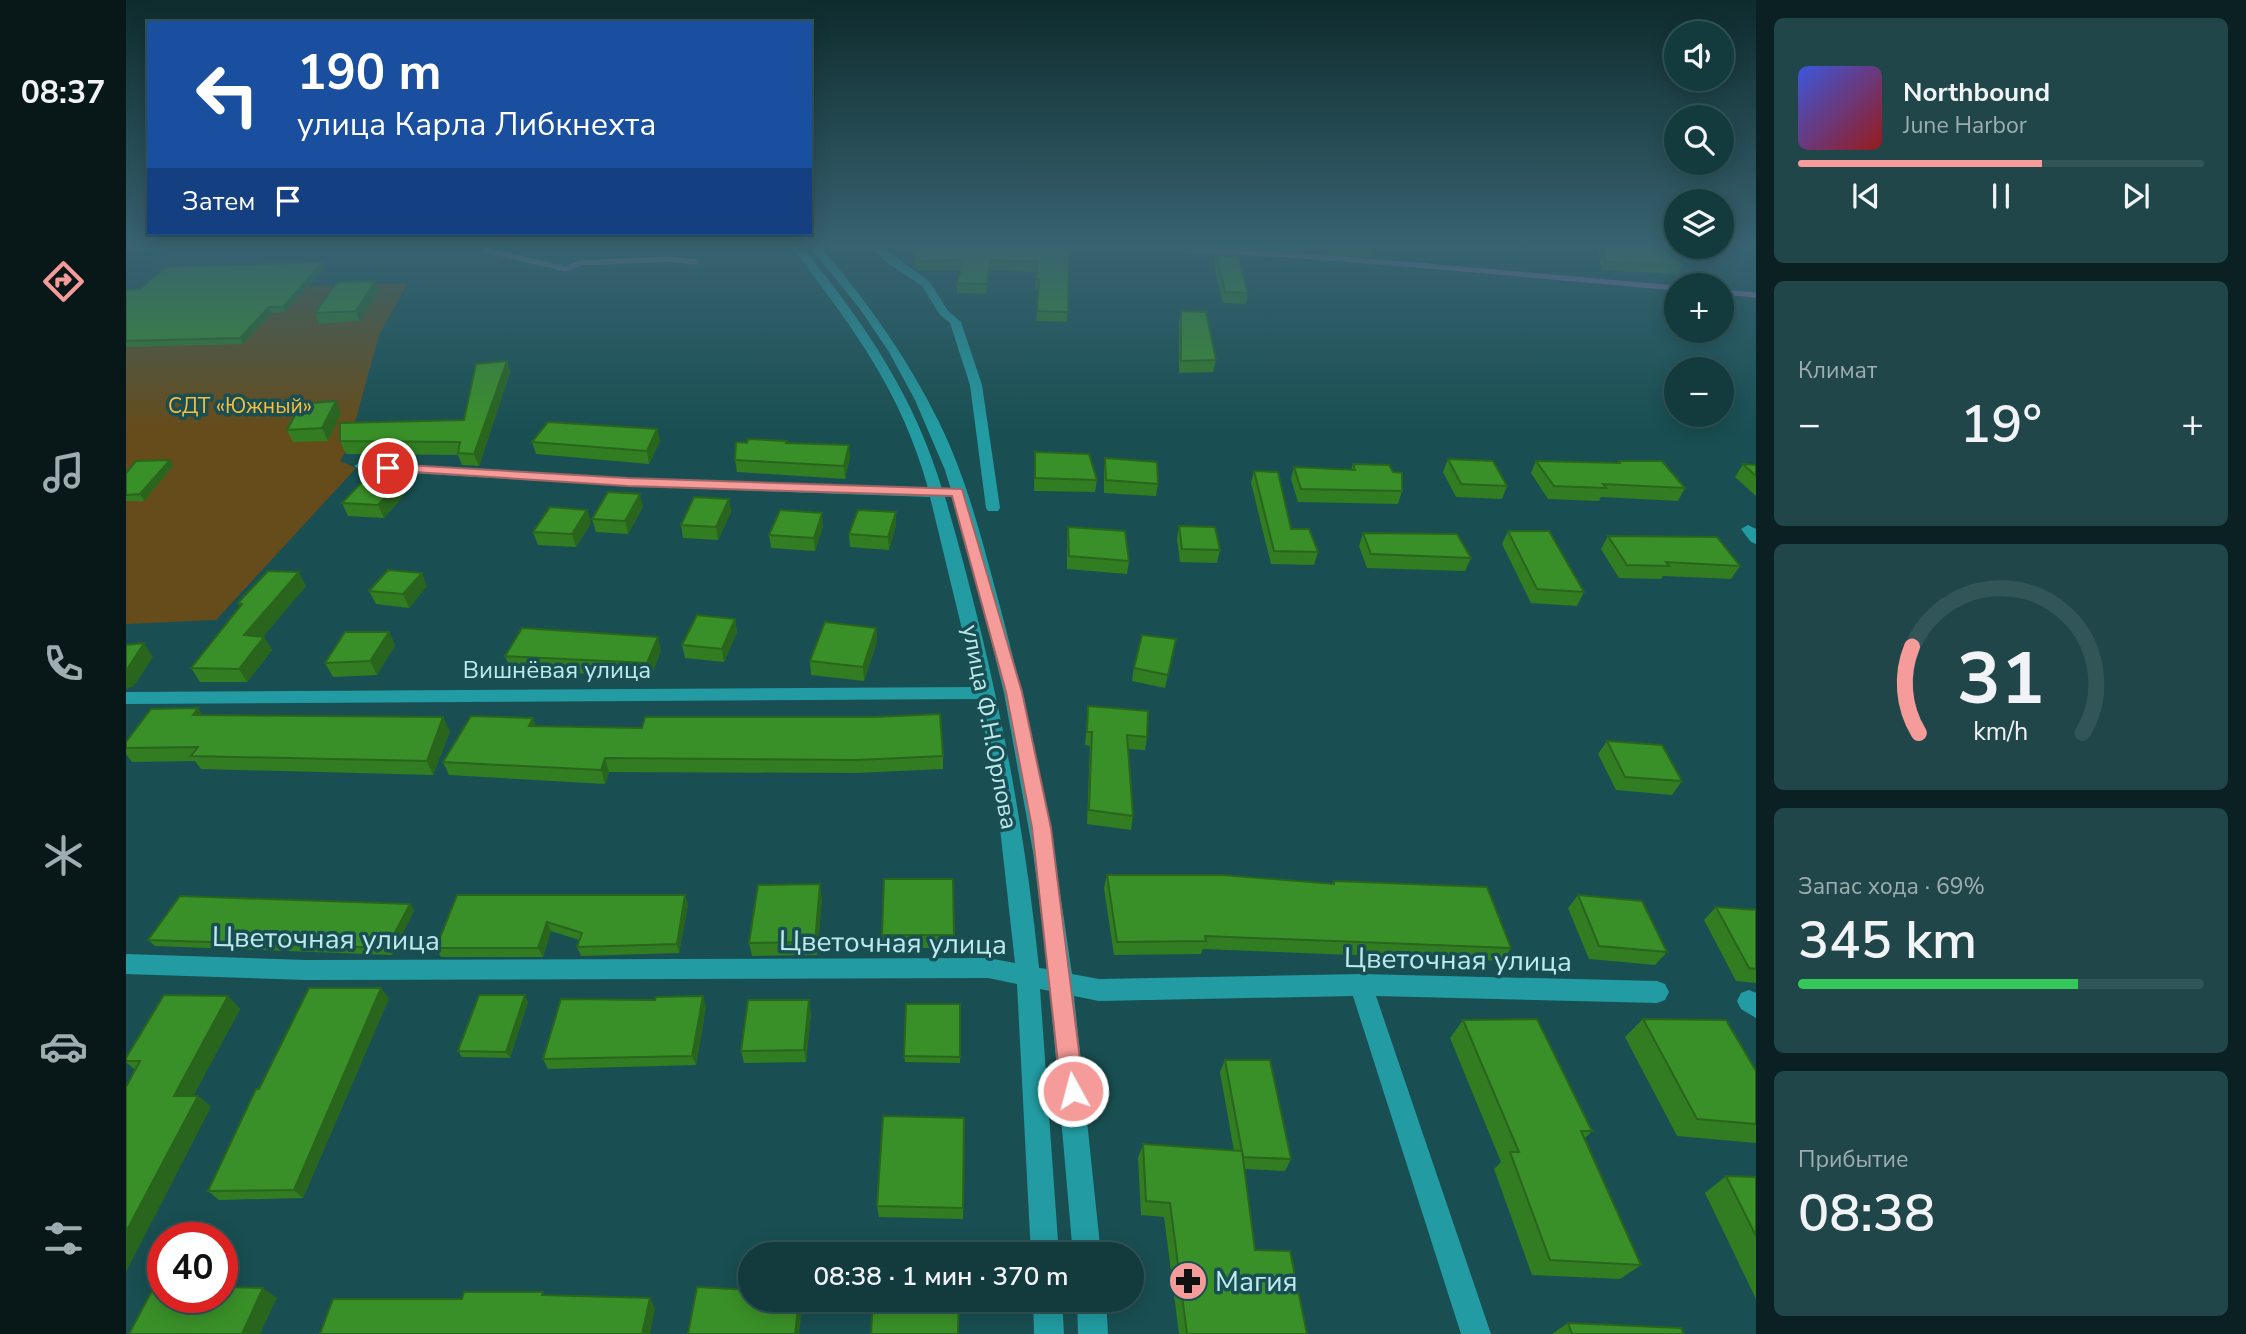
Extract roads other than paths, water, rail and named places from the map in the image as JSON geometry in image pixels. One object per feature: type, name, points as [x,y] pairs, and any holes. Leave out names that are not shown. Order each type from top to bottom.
[{"type":"street","name":"улица Ф.Н.Орлова","points":[[842,305],[863,333],[891,379],[913,424],[939,503],[988,693],[1006,794],[1028,975],[1044,1242]]},
{"type":"street","name":"улица Ф.Н.Орлова","points":[[860,305],[911,379],[935,426],[961,501],[1017,705],[1041,828],[1079,1145],[1086,1242]]},
{"type":"street","points":[[939,305],[955,322],[976,385],[993,508]]},
{"type":"street","points":[[361,466],[939,503],[961,501]]},
{"type":"street","name":"Вишнёвая улица","points":[[126,698],[988,693]]},
{"type":"street","name":"Цветочная улица","points":[[126,964],[306,970],[988,968],[1099,990],[1361,985],[1657,992]]},
{"type":"street","points":[[1361,985],[1476,1334]]},
{"type":"street","points":[[1048,1312],[1049,1334]]},
{"type":"street","points":[[1092,1312],[1093,1334]]},
{"type":"place","name":"Магия","points":[[1188,1281]]},
{"type":"park label","name":"СДТ «Южный»","points":[[240,406]]}]
